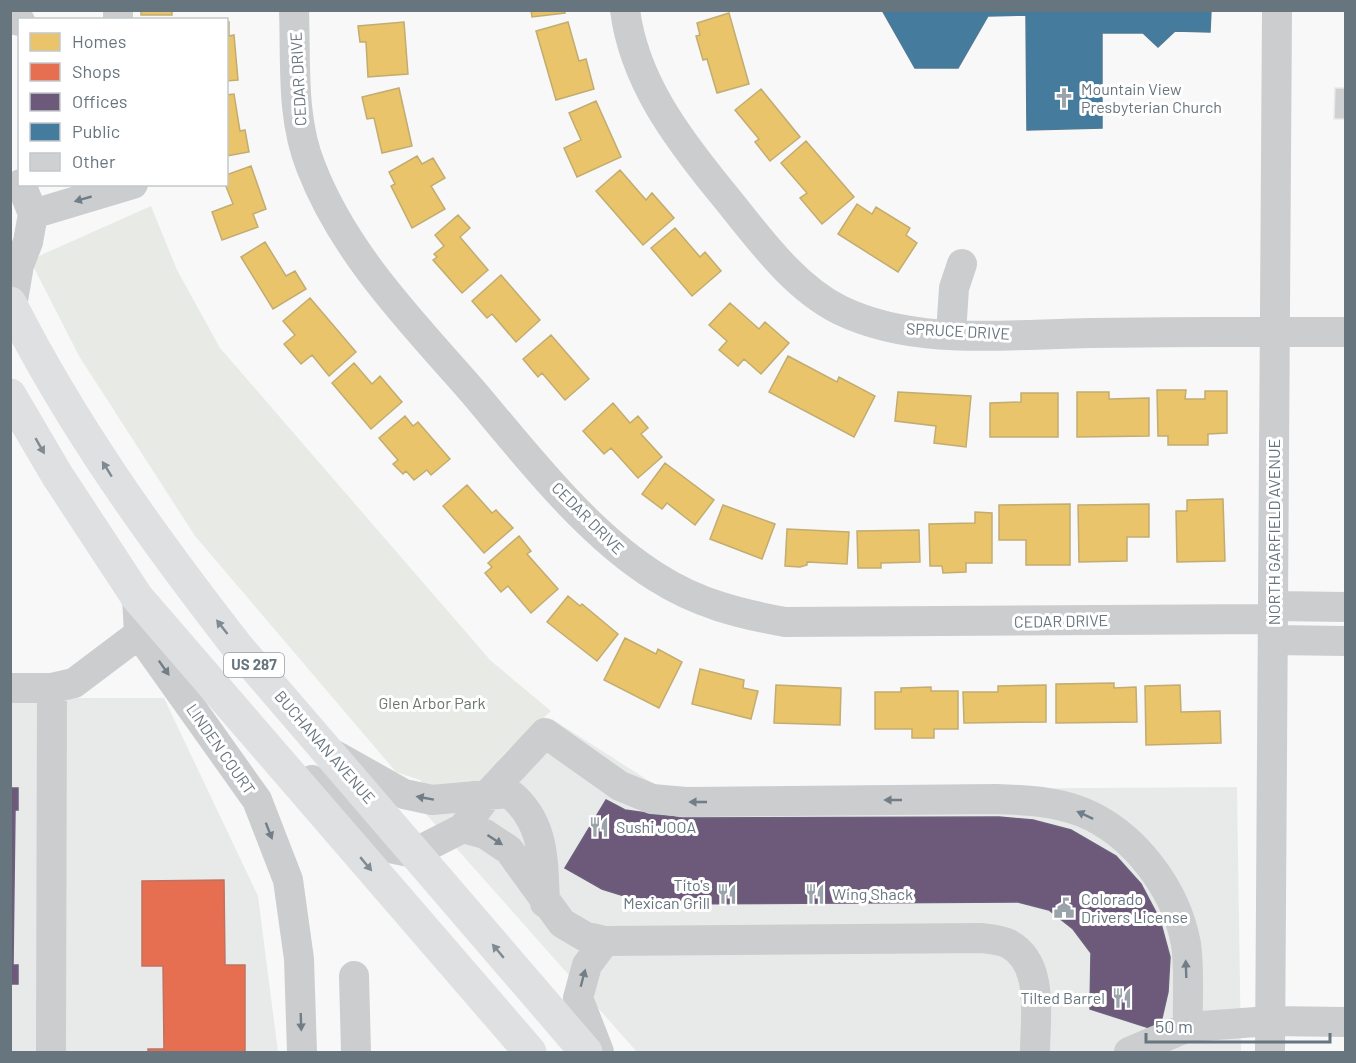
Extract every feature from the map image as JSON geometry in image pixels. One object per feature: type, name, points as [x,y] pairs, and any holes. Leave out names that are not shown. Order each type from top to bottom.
[{"type":"highway","name":"BUCHANAN AVENUE","points":[[11,304],[75,419],[138,515],[236,645],[586,1053]]},
{"type":"highway","name":"US 287","points":[[10,395],[57,475],[137,597],[523,1045]]},
{"type":"street","name":"CEDAR DRIVE","points":[[294,10],[297,103],[301,135],[310,165],[327,204],[364,264],[525,453],[565,496],[614,548],[659,579],[703,602],[748,616],[794,623],[1273,622]]},
{"type":"street","name":"SPRUCE DRIVE","points":[[625,10],[642,72],[672,128],[768,247],[797,277],[820,297],[867,321],[920,332],[951,334],[1346,332]]},
{"type":"street","name":"NORTH GARFIELD AVENUE","points":[[1270,1053],[1277,10]]},
{"type":"street","points":[[10,160],[18,178]]},
{"type":"street","points":[[11,304],[33,214],[21,186]]},
{"type":"street","points":[[33,214],[126,186]]},
{"type":"street","points":[[951,334],[954,288],[962,264]]},
{"type":"street","points":[[10,688],[52,688],[74,683],[139,634],[137,597]]},
{"type":"street","points":[[1273,622],[1346,607]]},
{"type":"street","points":[[1273,622],[1346,641]]},
{"type":"street","name":"LINDEN COURT","points":[[139,634],[257,800],[288,880],[299,959],[302,1053]]},
{"type":"street","points":[[188,657],[380,846],[414,853],[463,828],[489,793],[545,733],[620,786],[652,799],[686,802],[996,799],[1040,801],[1082,812],[1121,835],[1151,866],[1173,903],[1186,945],[1188,1027]]},
{"type":"street","points":[[51,1053],[52,688]]},
{"type":"street","points":[[331,753],[404,794],[432,800],[470,798],[489,793],[509,793],[525,806],[536,826],[542,852],[545,903]]},
{"type":"street","points":[[463,828],[485,834],[509,850],[545,903],[562,923],[584,936],[605,941],[981,938],[1008,944],[1028,959],[1035,985],[1035,1053]]},
{"type":"street","points":[[599,1053],[578,998],[587,965],[605,941]]},
{"type":"street","points":[[354,976],[356,1053]]},
{"type":"street","points":[[1129,1053],[1188,1027],[1270,1021],[1346,1022]]},
{"type":"shaded area","points":[[10,698],[164,698],[258,896],[278,1052],[11,1052]]},
{"type":"shaded area","points":[[552,719],[654,784],[691,791],[1237,787],[1241,1052],[637,1052],[425,813]]},
{"type":"green space","name":"Glen Arbor Park","points":[[151,206],[177,270],[220,348],[491,661],[551,711],[484,772],[462,784],[425,788],[420,780],[396,772],[195,536],[79,356],[30,260]]},
{"type":"building: Homes","points":[[141,10],[172,10],[172,15],[141,15]]},
{"type":"building: Homes","points":[[531,10],[565,10],[565,13],[532,17]]},
{"type":"building: Homes","points":[[729,13],[749,84],[717,93],[707,59],[703,60],[696,36],[700,35],[697,23]]},
{"type":"building: Homes","points":[[228,22],[229,36],[234,35],[238,80],[228,81]]},
{"type":"building: Homes","points":[[404,22],[408,74],[368,77],[366,42],[360,42],[358,26]]},
{"type":"building: Homes","points":[[568,22],[579,61],[586,59],[594,89],[556,100],[536,31]]},
{"type":"building: Homes","points":[[399,88],[412,146],[382,153],[374,118],[367,119],[362,97]]},
{"type":"building: Homes","points":[[761,89],[800,137],[770,161],[755,142],[759,139],[735,110]]},
{"type":"building: Homes","points":[[234,94],[240,131],[245,130],[249,152],[228,156],[228,95]]},
{"type":"building: Homes","points":[[596,101],[621,157],[577,177],[564,148],[581,140],[569,113]]},
{"type":"building: Homes","points":[[806,141],[854,197],[822,224],[800,198],[807,193],[781,163]]},
{"type":"building: Homes","points":[[417,156],[422,164],[433,158],[445,178],[431,186],[445,209],[412,228],[391,186],[395,184],[389,172]]},
{"type":"building: Homes","points":[[251,166],[266,209],[253,214],[258,227],[222,240],[212,212],[233,204],[226,186],[228,186],[228,174]]},
{"type":"building: Homes","points":[[620,170],[646,200],[652,193],[674,218],[643,245],[596,191]]},
{"type":"building: Homes","points":[[857,204],[872,214],[876,207],[910,228],[906,235],[917,243],[898,272],[838,234]]},
{"type":"building: Homes","points":[[458,215],[470,228],[460,237],[488,270],[462,293],[433,260],[437,257],[434,254],[444,246],[435,235]]},
{"type":"building: Homes","points":[[675,228],[700,257],[705,252],[721,271],[692,296],[651,248]]},
{"type":"building: Homes","points":[[265,242],[286,276],[295,271],[306,289],[273,309],[241,257]]},
{"type":"building: Homes","points":[[501,275],[540,320],[516,342],[492,314],[487,318],[472,301]]},
{"type":"building: Homes","points":[[310,298],[356,352],[329,376],[312,355],[301,364],[284,344],[295,335],[283,321]]},
{"type":"building: Homes","points":[[730,303],[759,329],[765,322],[789,343],[761,374],[744,359],[738,366],[719,350],[727,341],[709,325]]},
{"type":"building: Homes","points":[[551,335],[589,379],[565,400],[542,373],[538,377],[523,359]]},
{"type":"building: Homes","points":[[788,356],[837,382],[839,377],[875,396],[854,437],[769,392]]},
{"type":"building: Homes","points":[[354,363],[372,384],[380,376],[402,402],[371,429],[332,383]]},
{"type":"building: Homes","points":[[1157,390],[1186,390],[1185,399],[1205,399],[1205,391],[1227,391],[1227,433],[1208,434],[1208,445],[1168,445],[1168,436],[1158,436]]},
{"type":"building: Homes","points":[[898,392],[971,396],[966,447],[934,443],[936,426],[895,421]]},
{"type":"building: Homes","points":[[1077,392],[1109,392],[1109,399],[1149,398],[1149,436],[1077,437]]},
{"type":"building: Homes","points":[[1021,393],[1058,393],[1058,437],[990,437],[990,403],[1021,402]]},
{"type":"building: Homes","points":[[613,403],[630,423],[638,416],[648,428],[641,434],[662,457],[638,478],[611,448],[604,454],[583,431]]},
{"type":"building: Homes","points":[[405,416],[413,426],[418,422],[450,459],[431,475],[427,470],[414,480],[406,471],[403,474],[393,464],[398,460],[379,438]]},
{"type":"building: Homes","points":[[665,463],[714,500],[695,525],[667,503],[662,509],[642,494]]},
{"type":"building: Homes","points":[[467,485],[492,513],[496,510],[513,528],[484,553],[443,506]]},
{"type":"building: Homes","points":[[1223,499],[1225,561],[1177,562],[1176,511],[1187,511],[1187,500]]},
{"type":"building: Homes","points":[[1070,504],[1070,565],[1026,565],[1026,540],[999,540],[999,505]]},
{"type":"building: Homes","points":[[1149,504],[1149,537],[1127,537],[1127,561],[1079,562],[1078,505]]},
{"type":"building: Homes","points":[[723,505],[775,524],[762,559],[710,539]]},
{"type":"building: Homes","points":[[975,512],[992,513],[992,563],[966,563],[966,572],[943,573],[942,566],[930,566],[929,524],[975,523]]},
{"type":"building: Homes","points":[[787,529],[849,532],[847,564],[807,562],[807,565],[800,567],[785,566]]},
{"type":"building: Homes","points":[[919,530],[920,562],[881,563],[881,568],[858,568],[857,531]]},
{"type":"building: Homes","points":[[519,536],[531,551],[527,554],[558,589],[531,613],[508,586],[501,592],[485,573],[492,567],[488,563]]},
{"type":"building: Homes","points":[[568,596],[580,606],[582,604],[618,634],[597,661],[547,622]]},
{"type":"building: Homes","points":[[625,638],[656,654],[658,649],[682,662],[659,708],[604,680]]},
{"type":"building: Homes","points":[[700,669],[744,680],[743,688],[758,691],[751,719],[692,704]]},
{"type":"building: Homes","points":[[1114,683],[1114,688],[1136,687],[1137,722],[1056,723],[1056,684]]},
{"type":"building: Homes","points":[[776,685],[841,688],[840,725],[774,723]]},
{"type":"building: Homes","points":[[1046,685],[1046,722],[964,723],[963,692],[998,692],[998,686]]},
{"type":"building: Homes","points":[[1180,685],[1181,712],[1220,711],[1221,743],[1146,745],[1145,686]]},
{"type":"building: Homes","points":[[931,687],[931,691],[958,691],[958,729],[934,729],[934,738],[912,738],[912,729],[875,729],[875,692],[901,692],[901,688]]},
{"type":"building: Shops","points":[[224,880],[225,965],[245,965],[245,1052],[148,1052],[148,1049],[164,1049],[163,966],[142,966],[142,881]]},
{"type":"building: Offices","points":[[10,788],[18,788],[18,810],[15,810],[13,965],[18,965],[18,984],[10,984]]},
{"type":"building: Offices","points":[[606,800],[625,810],[682,818],[999,817],[1033,820],[1071,830],[1116,856],[1141,884],[1160,920],[1170,957],[1168,992],[1159,1031],[1090,1009],[1091,953],[1073,929],[1049,910],[1018,902],[650,904],[602,889],[565,868]]},
{"type":"building: Public","name":"Mountain View Presbyterian Church","points":[[882,10],[1211,10],[1210,32],[1175,31],[1158,47],[1143,33],[1102,33],[1102,128],[1027,130],[1026,15],[988,16],[958,68],[915,68]]},
{"type":"building: Other","points":[[1335,88],[1346,88],[1346,119],[1334,119]]},
{"type":"place","name":"Mountain View Presbyterian Church","points":[[1064,98]]},
{"type":"place","name":"Sushi JOOA","points":[[599,827]]},
{"type":"place","name":"Tito's Mexican Grill","points":[[727,894]]},
{"type":"place","name":"Wing Shack","points":[[815,894]]},
{"type":"place","name":"Colorado Drivers License","points":[[1064,908]]},
{"type":"place","name":"Tilted Barrel","points":[[1122,998]]}]
